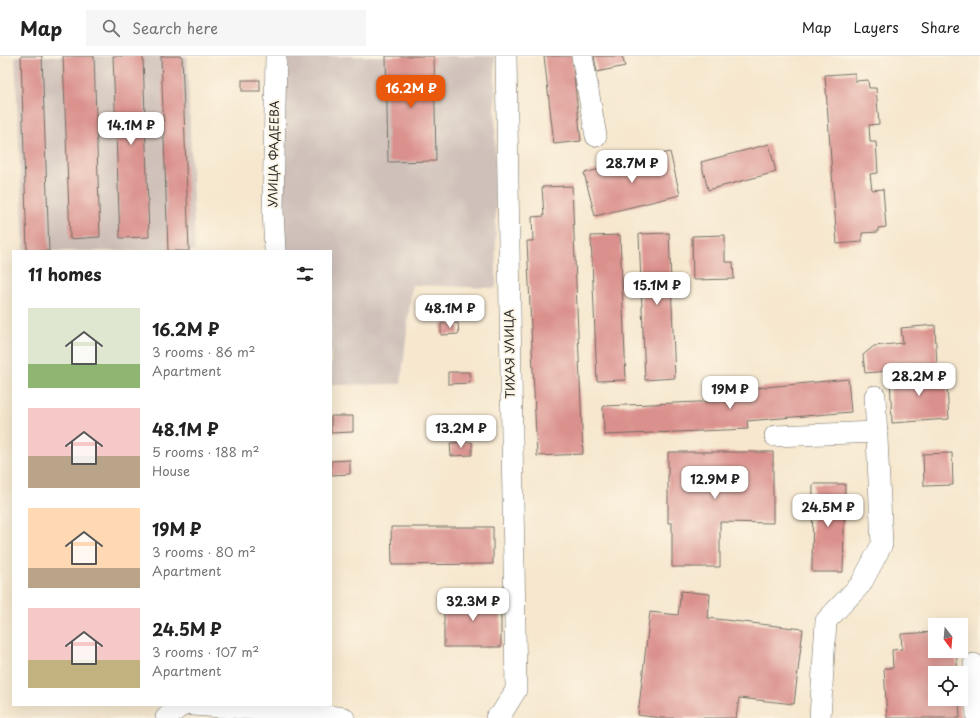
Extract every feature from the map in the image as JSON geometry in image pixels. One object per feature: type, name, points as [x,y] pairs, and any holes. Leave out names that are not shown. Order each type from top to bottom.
[{"type":"street","name":"УЛИЦА ФАДЕЕВА","points":[[275,250],[273,210],[276,56]]},
{"type":"street","name":"ТИХАЯ УЛИЦА","points":[[496,718],[500,716],[516,690],[506,56]]},
{"type":"street","points":[[582,56],[596,136]]},
{"type":"street","points":[[820,718],[826,621],[861,584],[882,544],[875,396]]},
{"type":"street","points":[[775,436],[877,432]]},
{"type":"street","points":[[974,664],[977,718]]},
{"type":"street","points":[[166,718],[181,706]]},
{"type":"street","points":[[210,706],[304,712],[344,718]]},
{"type":"shaded area","points":[[15,56],[187,56],[195,250],[24,250]]},
{"type":"shaded area","points":[[281,56],[495,56],[496,288],[412,285],[401,384],[332,385],[332,250],[280,250]]},
{"type":"building","points":[[21,56],[42,56],[49,250],[27,250]]},
{"type":"building","points":[[63,56],[94,56],[100,237],[70,239]]},
{"type":"building","points":[[113,56],[143,56],[149,237],[120,238]]},
{"type":"building","points":[[161,56],[182,56],[189,250],[168,250]]},
{"type":"building","points":[[386,56],[434,56],[436,161],[388,162]]},
{"type":"building","points":[[544,56],[572,56],[581,141],[554,144]]},
{"type":"building","points":[[594,56],[622,56],[625,66],[597,72]]},
{"type":"building","points":[[855,73],[855,81],[868,80],[869,88],[876,88],[879,124],[869,125],[870,142],[876,142],[878,173],[870,174],[872,190],[883,189],[886,227],[878,228],[878,232],[862,233],[862,242],[837,244],[825,75]]},
{"type":"building","points":[[242,80],[260,80],[260,91],[242,91]]},
{"type":"building","points":[[769,144],[776,172],[708,190],[701,162]]},
{"type":"building","points":[[670,152],[680,195],[595,216],[584,173]]},
{"type":"building","points":[[572,186],[583,454],[537,456],[527,241],[533,241],[532,217],[544,216],[542,187]]},
{"type":"building","points":[[669,233],[675,378],[645,380],[639,234]]},
{"type":"building","points":[[620,235],[626,380],[597,381],[591,236]]},
{"type":"building","points":[[725,235],[725,262],[733,262],[734,279],[693,280],[692,236]]},
{"type":"building","points":[[458,323],[459,334],[441,335],[441,324]]},
{"type":"building","points":[[935,325],[937,367],[865,373],[863,355],[874,346],[903,343],[901,328]]},
{"type":"building","points":[[946,371],[949,419],[892,423],[890,375]]},
{"type":"building","points":[[448,372],[469,372],[470,383],[448,384]]},
{"type":"building","points":[[848,379],[851,412],[747,421],[748,429],[604,435],[603,406],[747,400],[746,389]]},
{"type":"building","points":[[332,416],[353,416],[353,432],[332,433]]},
{"type":"building","points":[[472,442],[472,455],[451,456],[450,443]]},
{"type":"building","points":[[668,452],[773,452],[773,523],[720,522],[720,567],[672,567],[672,523],[668,523]]},
{"type":"building","points":[[952,453],[953,485],[924,486],[923,454]]},
{"type":"building","points":[[350,460],[350,474],[332,475],[332,461]]},
{"type":"building","points":[[813,484],[845,484],[843,572],[812,572]]},
{"type":"building","points":[[391,527],[493,527],[493,564],[392,565]]},
{"type":"building","points":[[681,591],[710,594],[708,618],[803,629],[794,704],[739,698],[736,718],[660,718],[638,715],[650,612],[678,615]]},
{"type":"building","points":[[501,596],[501,647],[444,647],[444,597]]},
{"type":"building","points":[[928,632],[928,658],[957,658],[957,666],[928,666],[928,706],[959,706],[960,718],[887,718],[884,668],[893,668],[892,650],[902,649],[901,634]]}]
